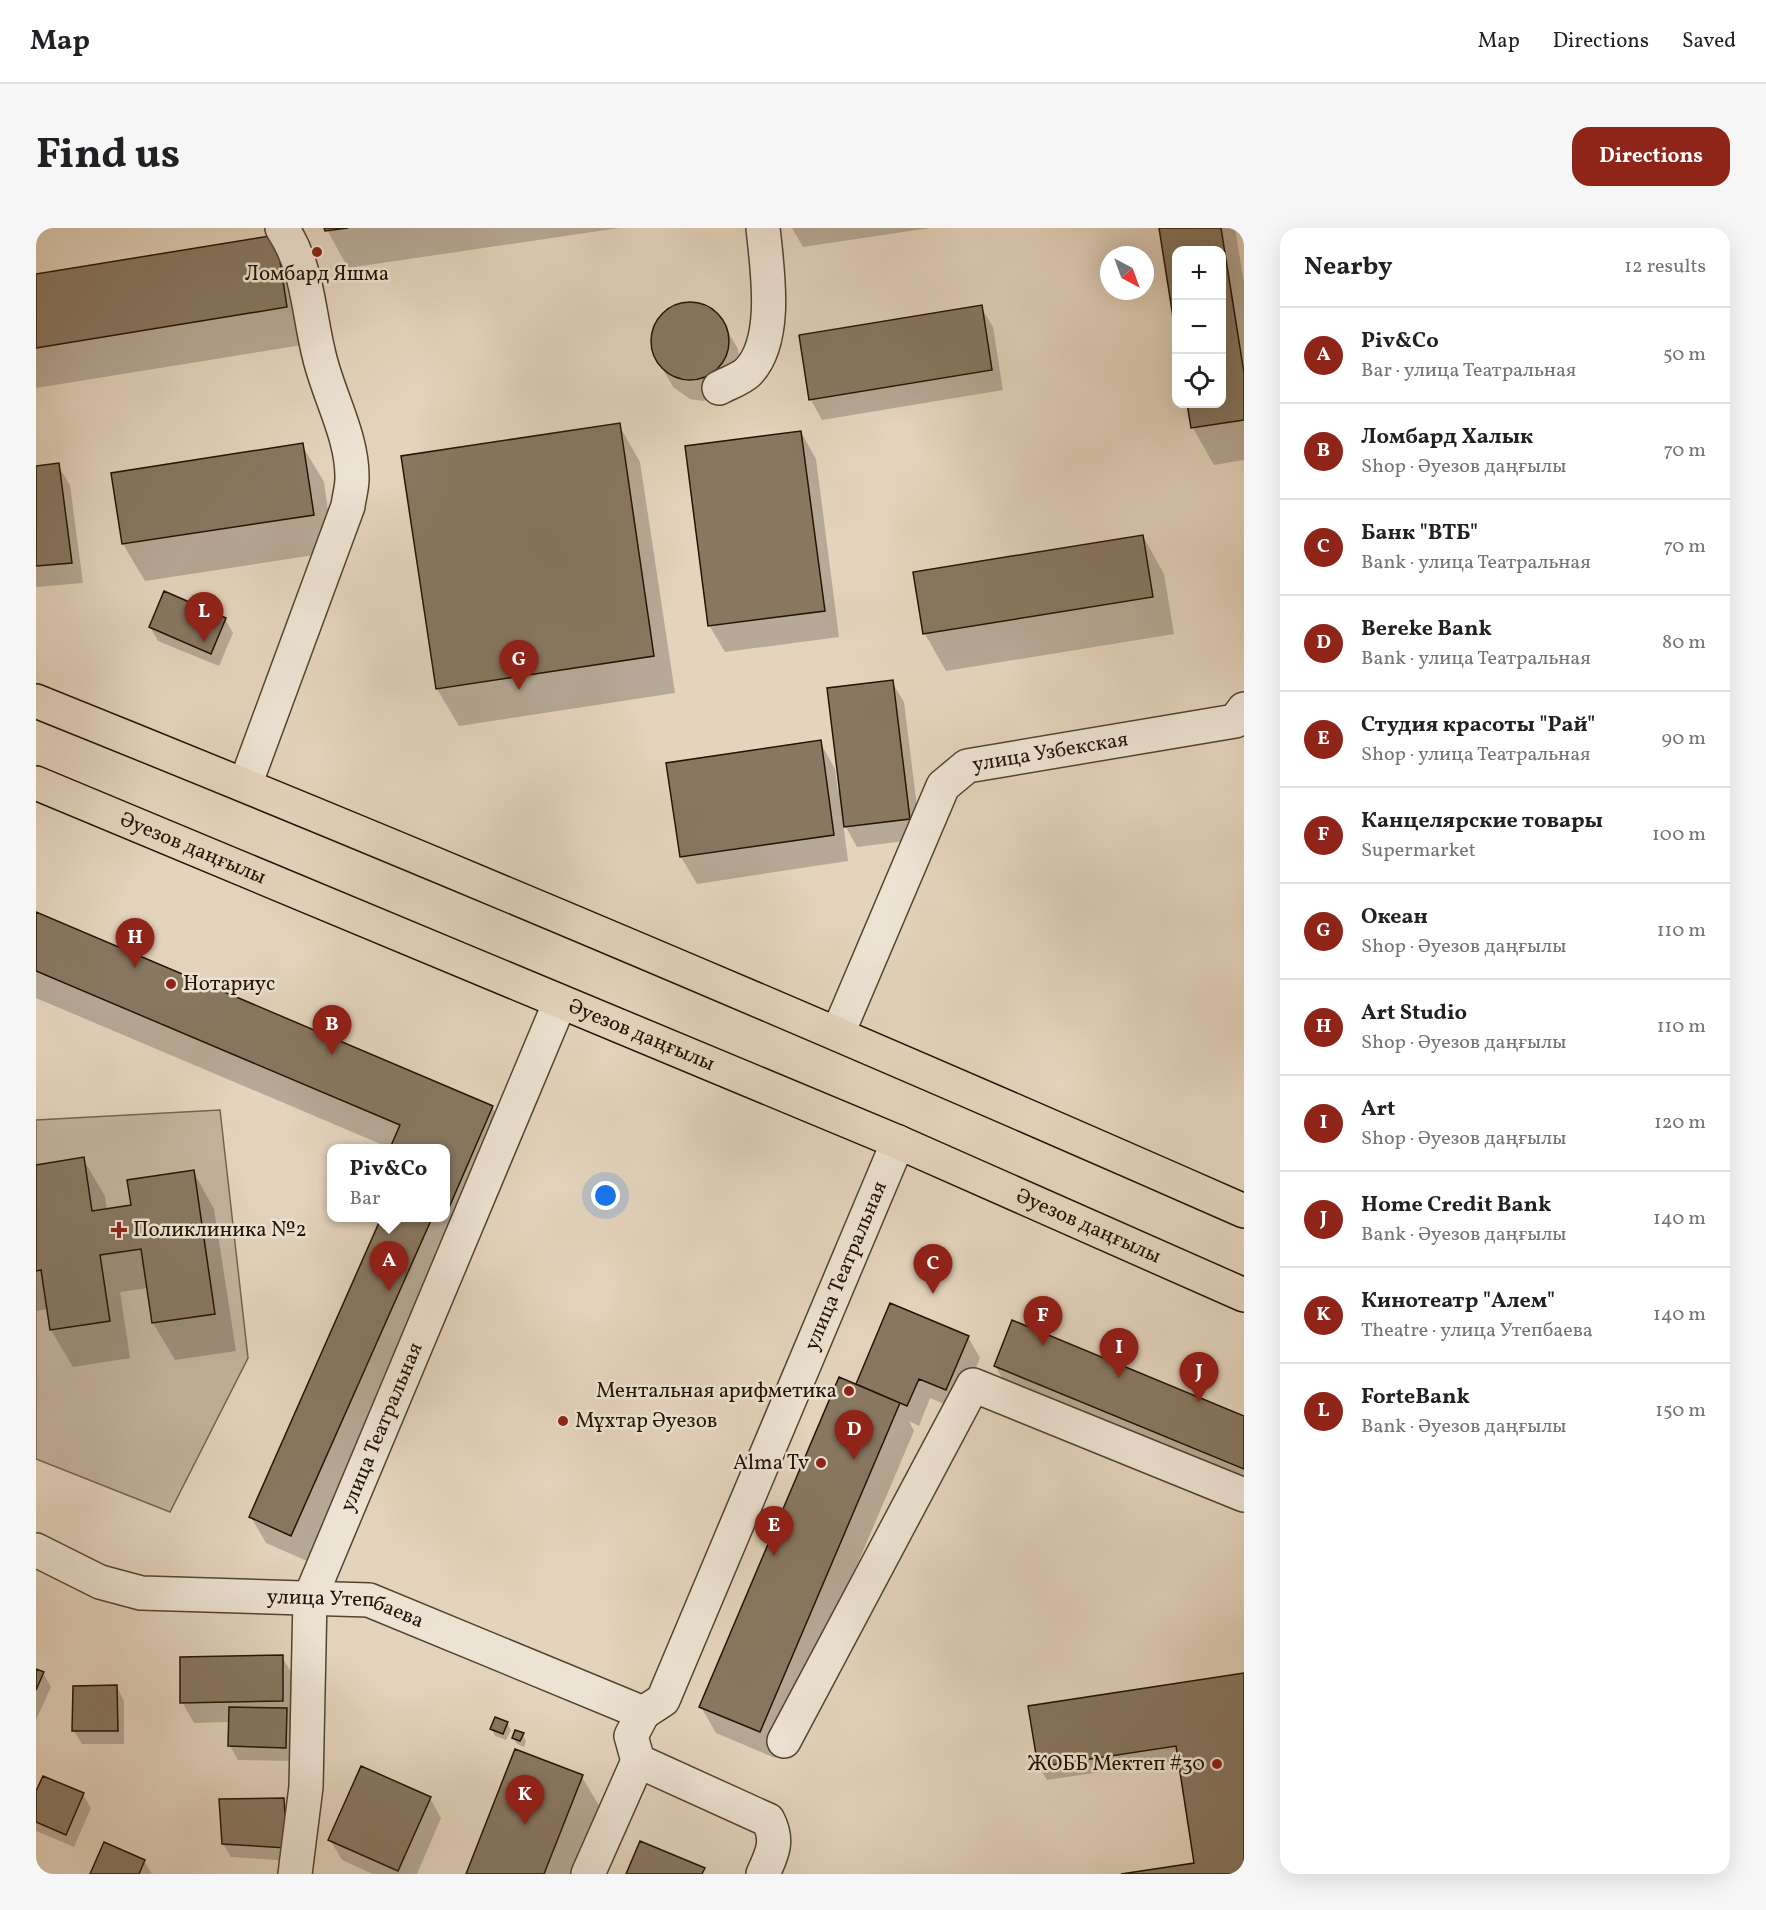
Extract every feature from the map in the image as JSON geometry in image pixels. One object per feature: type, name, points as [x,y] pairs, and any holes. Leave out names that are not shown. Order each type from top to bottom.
[{"type":"main road","points":[[36,701],[245,785],[838,1033],[1244,1212]]},
{"type":"main road","name":"Әуезов даңғылы","points":[[36,783],[898,1142],[1244,1295]]},
{"type":"street","points":[[245,785],[348,506],[352,478],[350,454],[319,355],[303,269],[293,244],[282,228]]},
{"type":"street","points":[[719,388],[747,372],[764,343],[769,297],[763,228]]},
{"type":"street","name":"улица Узбекская","points":[[838,1033],[943,786],[968,766],[1235,721],[1244,709]]},
{"type":"street","name":"улица Театральная","points":[[295,1874],[306,1787],[310,1598],[560,1002]]},
{"type":"street","name":"улица Театральная","points":[[643,1713],[663,1700],[898,1142]]},
{"type":"street","points":[[784,1741],[974,1385],[1244,1495]]},
{"type":"street","name":"улица Утепбаева","points":[[36,1550],[100,1582],[141,1593],[369,1600],[643,1713]]},
{"type":"street","points":[[588,1874],[638,1761],[632,1736],[643,1713]]},
{"type":"street","points":[[638,1761],[768,1821],[775,1833],[775,1848],[763,1874]]},
{"type":"shaded area","points":[[220,1110],[248,1358],[170,1512],[36,1459],[36,1120]]},
{"type":"building","points":[[324,228],[348,228],[325,231]]},
{"type":"building","points":[[1159,228],[1221,228],[1224,246],[1172,246],[1172,311]]},
{"type":"building","points":[[276,235],[287,307],[36,348],[36,274]]},
{"type":"building","points":[[1226,260],[1244,373],[1244,420],[1191,428],[1188,408],[1226,408]]},
{"type":"building","points":[[682,302],[698,302],[712,308],[723,319],[729,333],[729,349],[723,363],[712,374],[698,380],[682,380],[668,374],[657,363],[651,349],[651,333],[657,319],[668,308]]},
{"type":"building","points":[[982,305],[992,370],[809,400],[799,335]]},
{"type":"building","points":[[620,423],[654,656],[436,689],[401,456]]},
{"type":"building","points":[[801,431],[825,611],[708,626],[685,446]]},
{"type":"building","points":[[303,443],[314,515],[122,544],[111,473]]},
{"type":"building","points":[[59,463],[72,563],[36,566],[36,466]]},
{"type":"building","points":[[1143,535],[1153,597],[923,634],[913,572]]},
{"type":"building","points":[[164,591],[226,618],[211,654],[149,627]]},
{"type":"building","points":[[893,680],[910,819],[844,827],[827,688]]},
{"type":"building","points":[[821,740],[834,835],[680,857],[666,763]]},
{"type":"building","points":[[36,912],[493,1106],[450,1205],[450,1144],[392,1144],[400,1125],[36,971]]},
{"type":"building","name":"Поликлиника №2","points":[[84,1157],[92,1211],[131,1205],[127,1180],[194,1170],[215,1314],[152,1323],[141,1249],[100,1255],[110,1321],[50,1330],[41,1270],[36,1271],[36,1165]]},
{"type":"building","points":[[379,1222],[430,1222],[291,1536],[249,1517]]},
{"type":"building","points":[[890,1303],[969,1336],[946,1390],[919,1379],[907,1406],[856,1384]]},
{"type":"building","points":[[1012,1320],[1244,1416],[1244,1469],[994,1366]]},
{"type":"building","points":[[839,1377],[900,1403],[760,1732],[699,1707]]},
{"type":"building","points":[[283,1655],[283,1701],[180,1703],[180,1657]]},
{"type":"building","points":[[36,1669],[44,1672],[36,1690]]},
{"type":"building","points":[[1244,1673],[1244,1874],[1121,1874],[1194,1863],[1176,1746],[1038,1767],[1028,1706]]},
{"type":"building","points":[[117,1685],[118,1731],[72,1731],[73,1686]]},
{"type":"building","points":[[229,1707],[287,1708],[286,1748],[228,1746]]},
{"type":"building","points":[[495,1717],[508,1722],[503,1734],[490,1729]]},
{"type":"building","points":[[515,1730],[524,1733],[520,1741],[512,1738]]},
{"type":"building","points":[[515,1749],[583,1775],[544,1874],[466,1874]]},
{"type":"building","points":[[361,1766],[431,1797],[398,1871],[328,1840]]},
{"type":"building","points":[[43,1776],[84,1793],[66,1835],[36,1822],[36,1791]]},
{"type":"building","points":[[284,1798],[287,1848],[222,1844],[219,1799]]},
{"type":"building","points":[[640,1841],[705,1868],[702,1874],[626,1874]]},
{"type":"building","points":[[104,1842],[145,1860],[139,1874],[90,1874]]},
{"type":"place","name":"Ломбард Яшма","points":[[317,252]]},
{"type":"place","name":"ForteBank","points":[[204,642]]},
{"type":"place","name":"Океан","points":[[519,690]]},
{"type":"place","name":"Art Studio","points":[[135,968]]},
{"type":"place","name":"Нотариус","points":[[171,984]]},
{"type":"place","name":"Ломбард Халык","points":[[332,1055]]},
{"type":"place","name":"Поликлиника №2","points":[[119,1230]]},
{"type":"place","name":"Piv&Co","points":[[389,1291]]},
{"type":"place","name":"Банк \"ВТБ\"","points":[[933,1294]]},
{"type":"place","name":"Канцелярские товары","points":[[1043,1346]]},
{"type":"place","name":"Art","points":[[1119,1378]]},
{"type":"place","name":"Ментальная арифметика","points":[[849,1391]]},
{"type":"place","name":"Home Credit Bank","points":[[1199,1402]]},
{"type":"place","name":"Мұхтар Әуезов","points":[[563,1421]]},
{"type":"place","name":"Bereke Bank","points":[[854,1460]]},
{"type":"place","name":"Alma Tv","points":[[821,1463]]},
{"type":"place","name":"Студия красоты \"Рай\"","points":[[774,1556]]},
{"type":"place","name":"ЖОББ Мектеп #30","points":[[1217,1764]]},
{"type":"place","name":"Кинотеатр \"Алем\"","points":[[525,1825]]}]
